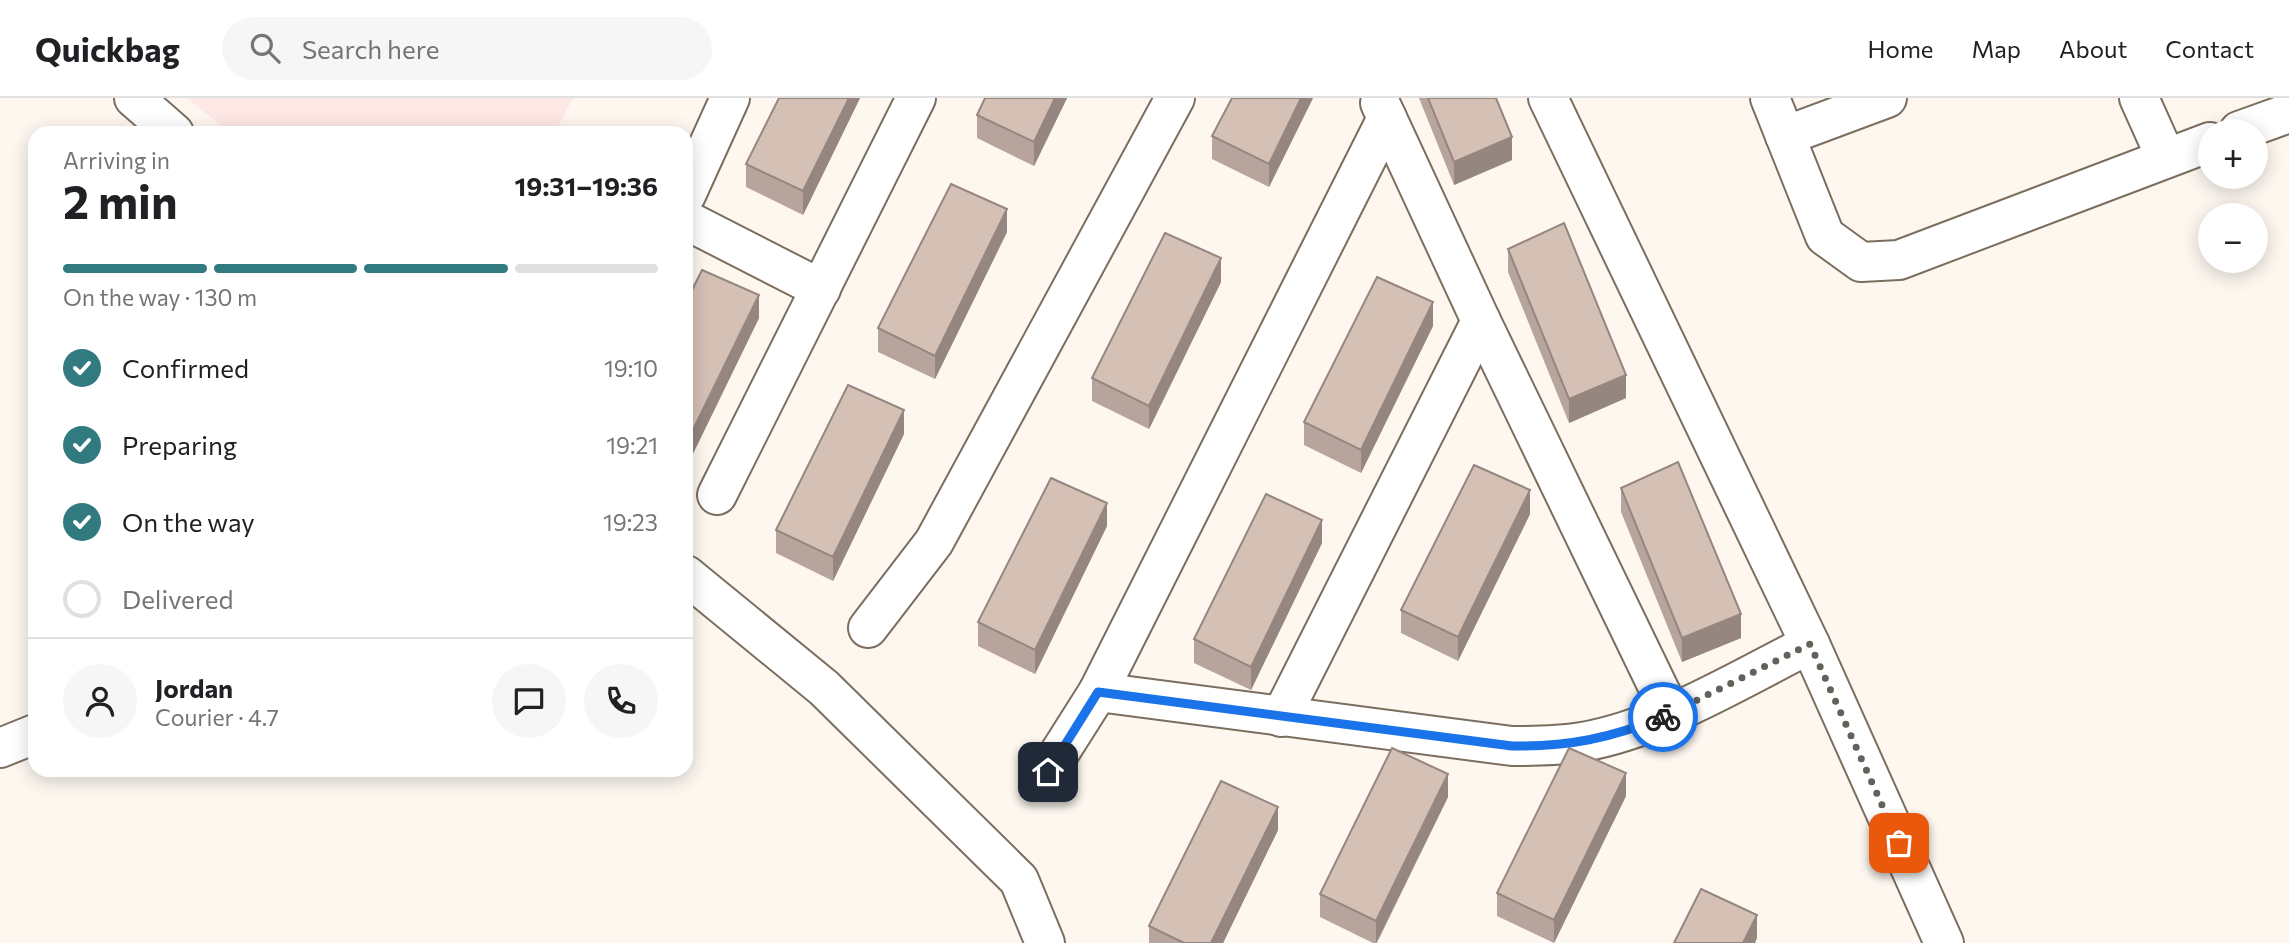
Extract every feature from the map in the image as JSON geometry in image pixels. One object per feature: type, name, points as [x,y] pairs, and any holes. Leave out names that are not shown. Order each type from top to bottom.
[{"type":"street","points":[[134,98],[166,126]]},
{"type":"street","points":[[693,180],[730,98]]},
{"type":"street","points":[[717,495],[916,98]]},
{"type":"street","points":[[868,628],[934,542],[1175,98]]},
{"type":"street","points":[[1548,98],[1810,644],[1944,943]]},
{"type":"street","points":[[1770,98],[1825,236],[1861,262],[1899,261],[2198,146]]},
{"type":"street","points":[[1785,136],[1887,98]]},
{"type":"street","points":[[2139,98],[2166,158]]},
{"type":"street","points":[[1383,108],[1481,321],[1671,714]]},
{"type":"street","points":[[1048,772],[1098,692],[1383,108]]},
{"type":"street","points":[[2261,119],[2280,109]]},
{"type":"street","points":[[693,224],[821,289]]},
{"type":"street","points":[[1281,717],[1481,321]]},
{"type":"street","points":[[693,581],[824,688],[1019,880],[1045,943]]},
{"type":"street","points":[[1098,692],[1512,746],[1552,746],[1611,736],[1671,714],[1810,644]]},
{"type":"street","points":[[0,748],[28,737]]},
{"type":"shaded area","points":[[187,98],[573,98],[559,126],[221,126]]},
{"type":"building","points":[[779,98],[849,98],[803,191],[746,164]]},
{"type":"building","points":[[985,98],[1055,98],[1034,142],[977,115]]},
{"type":"building","points":[[1232,98],[1301,98],[1269,164],[1212,136]]},
{"type":"building","points":[[1428,98],[1496,98],[1512,137],[1454,162]]},
{"type":"building","points":[[951,184],[1007,209],[935,356],[878,328]]},
{"type":"building","points":[[1564,223],[1626,375],[1569,399],[1508,249]]},
{"type":"building","points":[[1165,233],[1221,258],[1149,406],[1092,378]]},
{"type":"building","points":[[702,270],[759,295],[693,430],[693,288]]},
{"type":"building","points":[[1377,277],[1433,302],[1361,450],[1304,422]]},
{"type":"building","points":[[848,385],[904,410],[833,557],[776,530]]},
{"type":"building","points":[[1678,462],[1741,614],[1682,638],[1621,488]]},
{"type":"building","points":[[1474,465],[1530,490],[1458,637],[1401,610]]},
{"type":"building","points":[[1051,478],[1107,503],[1035,650],[978,622]]},
{"type":"building","points":[[1266,494],[1322,520],[1251,667],[1194,639]]},
{"type":"building","points":[[1392,748],[1448,774],[1376,921],[1320,894]]},
{"type":"building","points":[[1569,748],[1626,773],[1554,920],[1497,893]]},
{"type":"building","points":[[1221,781],[1278,807],[1211,943],[1184,943],[1149,926]]},
{"type":"building","points":[[1701,889],[1757,915],[1743,943],[1674,943]]},
{"type":"way so far","points":[[1663,717],[1810,644],[1899,843]]},
{"type":"route","points":[[1048,772],[1098,692],[1512,746],[1552,746],[1583,742],[1611,736],[1663,717]]}]
